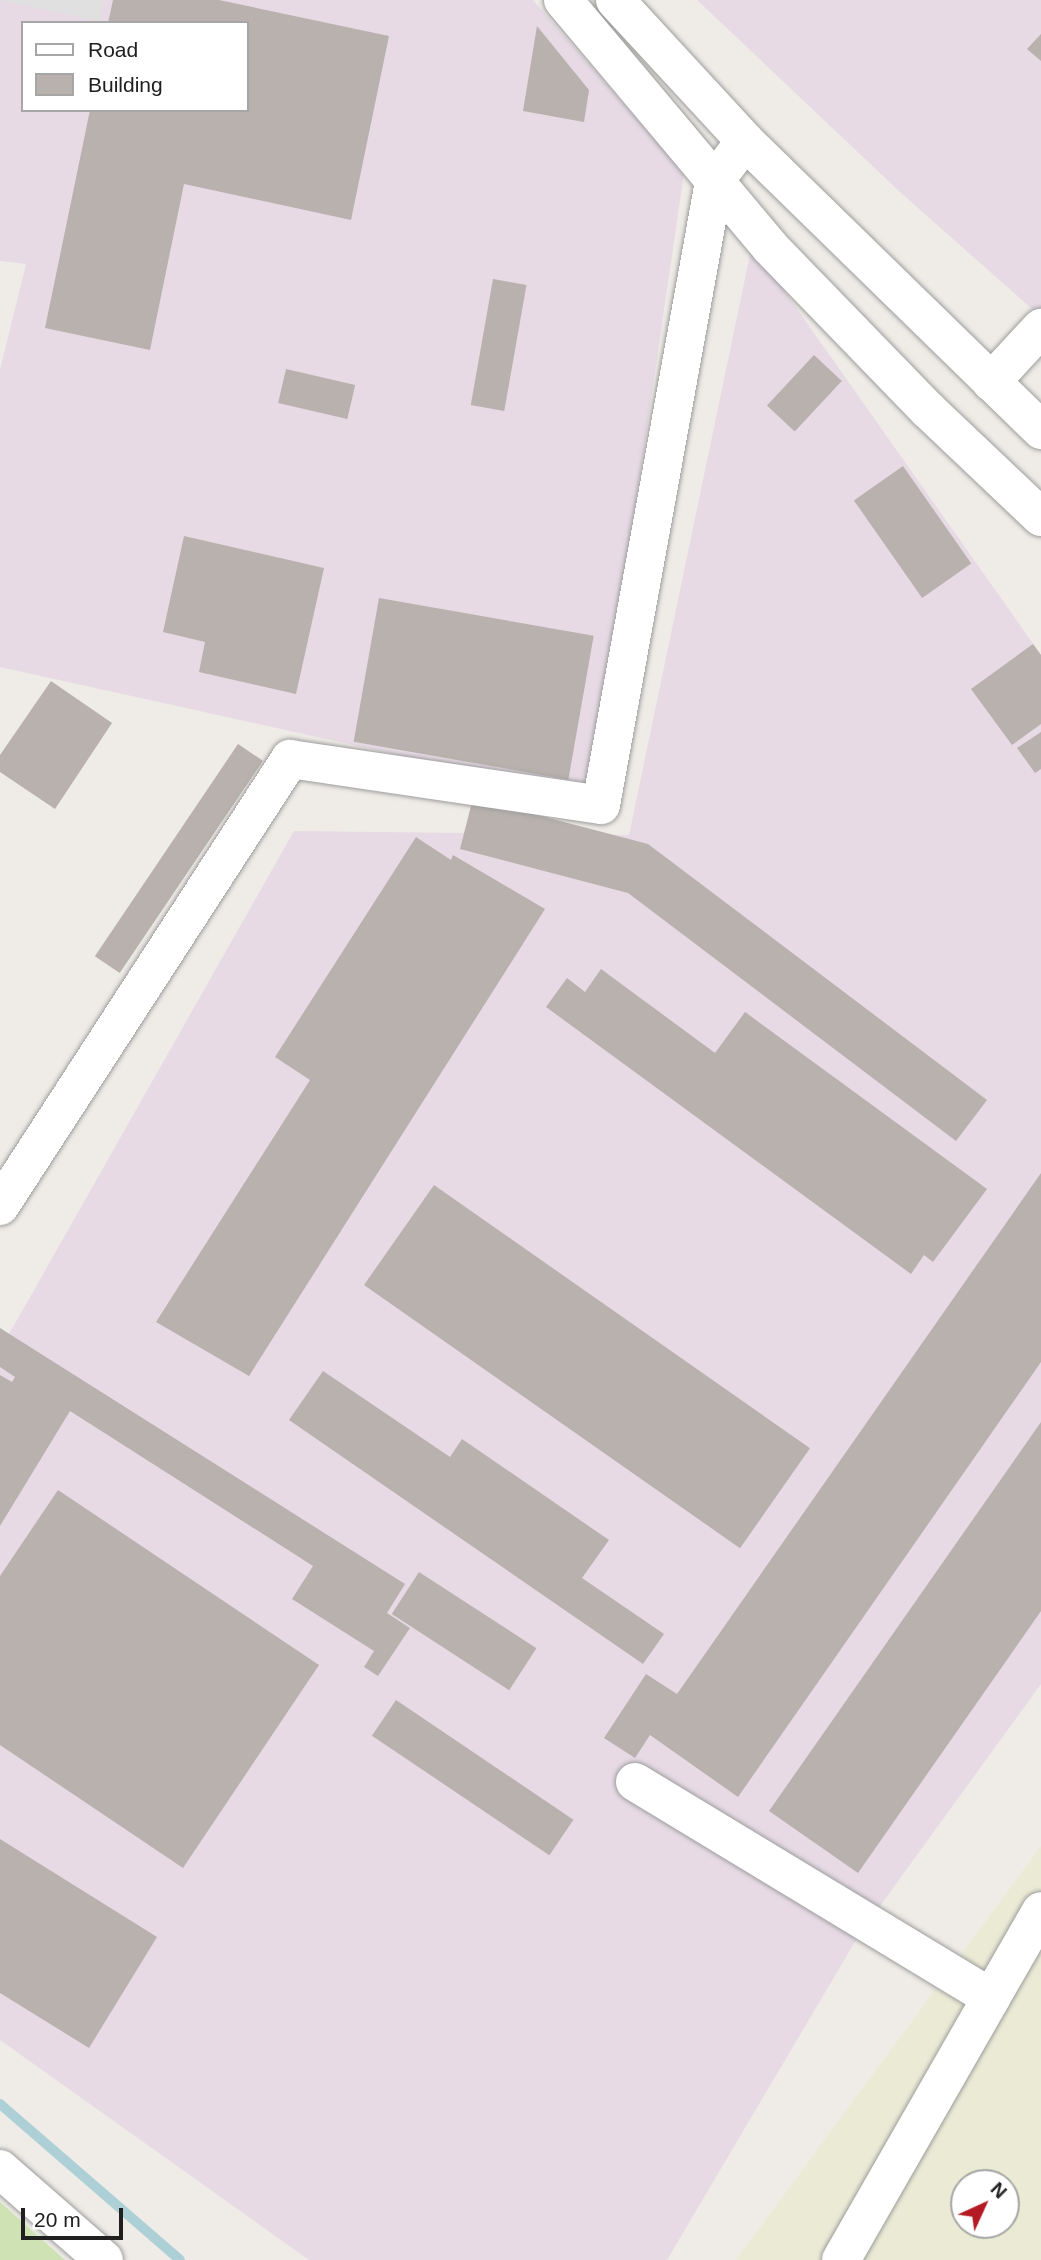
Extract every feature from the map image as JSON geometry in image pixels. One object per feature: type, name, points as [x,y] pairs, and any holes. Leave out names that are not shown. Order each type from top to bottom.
[{"type":"street","points":[[563,0],[770,247],[840,320],[1041,517]]},
{"type":"street","points":[[615,0],[745,141],[1041,430]]},
{"type":"street","points":[[0,1206],[290,760],[601,805],[715,182],[745,141]]},
{"type":"street","points":[[991,382],[1041,328]]},
{"type":"street","points":[[635,1782],[991,1998]]},
{"type":"street","points":[[841,2260],[1041,1911]]},
{"type":"street","points":[[0,2169],[104,2260]]},
{"type":"shaded area","points":[[0,0],[533,0],[684,173],[593,798],[0,667],[0,370],[26,264],[0,261]]},
{"type":"shaded area","points":[[2,0],[104,0],[100,21]]},
{"type":"shaded area","points":[[697,0],[1041,0],[1041,317],[900,192]]},
{"type":"shaded area","points":[[752,245],[1041,655],[1041,1684],[859,1935],[667,2260],[309,2260],[0,2040],[0,1350],[294,831],[629,835]]},
{"type":"green space","points":[[1041,1846],[1041,2260],[736,2260]]},
{"type":"green space","points":[[0,2202],[65,2260],[0,2260]]},
{"type":"building","points":[[113,0],[219,0],[389,36],[351,220],[184,184],[150,350],[45,328],[90,112],[248,112],[248,21],[108,21]]},
{"type":"building","points":[[537,26],[589,90],[584,122],[523,111]]},
{"type":"building","points":[[1041,34],[1041,61],[1027,49]]},
{"type":"building","points":[[493,279],[526,285],[504,411],[471,405]]},
{"type":"building","points":[[814,355],[842,381],[795,431],[767,405]]},
{"type":"building","points":[[286,369],[355,385],[347,419],[278,403]]},
{"type":"building","points":[[903,466],[971,563],[922,598],[854,500]]},
{"type":"building","points":[[184,536],[324,568],[296,694],[199,672],[205,642],[163,632]]},
{"type":"building","points":[[379,598],[594,636],[568,780],[354,742]]},
{"type":"building","points":[[1033,644],[1041,655],[1041,724],[1012,745],[971,689]]},
{"type":"building","points":[[51,681],[112,723],[55,809],[0,772],[0,755]]},
{"type":"building","points":[[1041,732],[1041,769],[1035,773],[1017,748]]},
{"type":"building","points":[[238,744],[263,761],[120,973],[95,956]]},
{"type":"building","points":[[473,798],[648,844],[987,1100],[956,1141],[628,893],[460,849]]},
{"type":"building","points":[[416,837],[451,860],[453,855],[545,909],[249,1376],[156,1322],[310,1080],[275,1057]]},
{"type":"building","points":[[601,969],[715,1053],[745,1012],[987,1189],[933,1262],[924,1255],[911,1274],[546,1007],[567,978],[585,992]]},
{"type":"building","points":[[1041,1173],[1041,1362],[738,1797],[650,1735],[635,1758],[604,1738],[646,1674],[677,1694]]},
{"type":"building","points":[[434,1185],[810,1448],[740,1548],[364,1285]]},
{"type":"building","points":[[0,1328],[405,1584],[387,1613],[410,1628],[378,1676],[364,1667],[374,1651],[292,1599],[313,1566],[70,1411],[0,1526],[0,1375],[12,1382],[15,1377],[0,1367]]},
{"type":"building","points":[[323,1371],[450,1457],[462,1439],[609,1540],[582,1578],[664,1634],[643,1664],[289,1420]]},
{"type":"building","points":[[1041,1422],[1041,1611],[858,1873],[769,1811]]},
{"type":"building","points":[[58,1490],[319,1665],[183,1868],[0,1745],[0,1576]]},
{"type":"building","points":[[419,1572],[536,1648],[509,1690],[392,1614]]},
{"type":"building","points":[[396,1700],[573,1820],[549,1855],[372,1736]]},
{"type":"building","points":[[0,1839],[157,1937],[89,2048],[0,1993]]},
{"type":"waterway","points":[[0,2104],[180,2260]]}]
